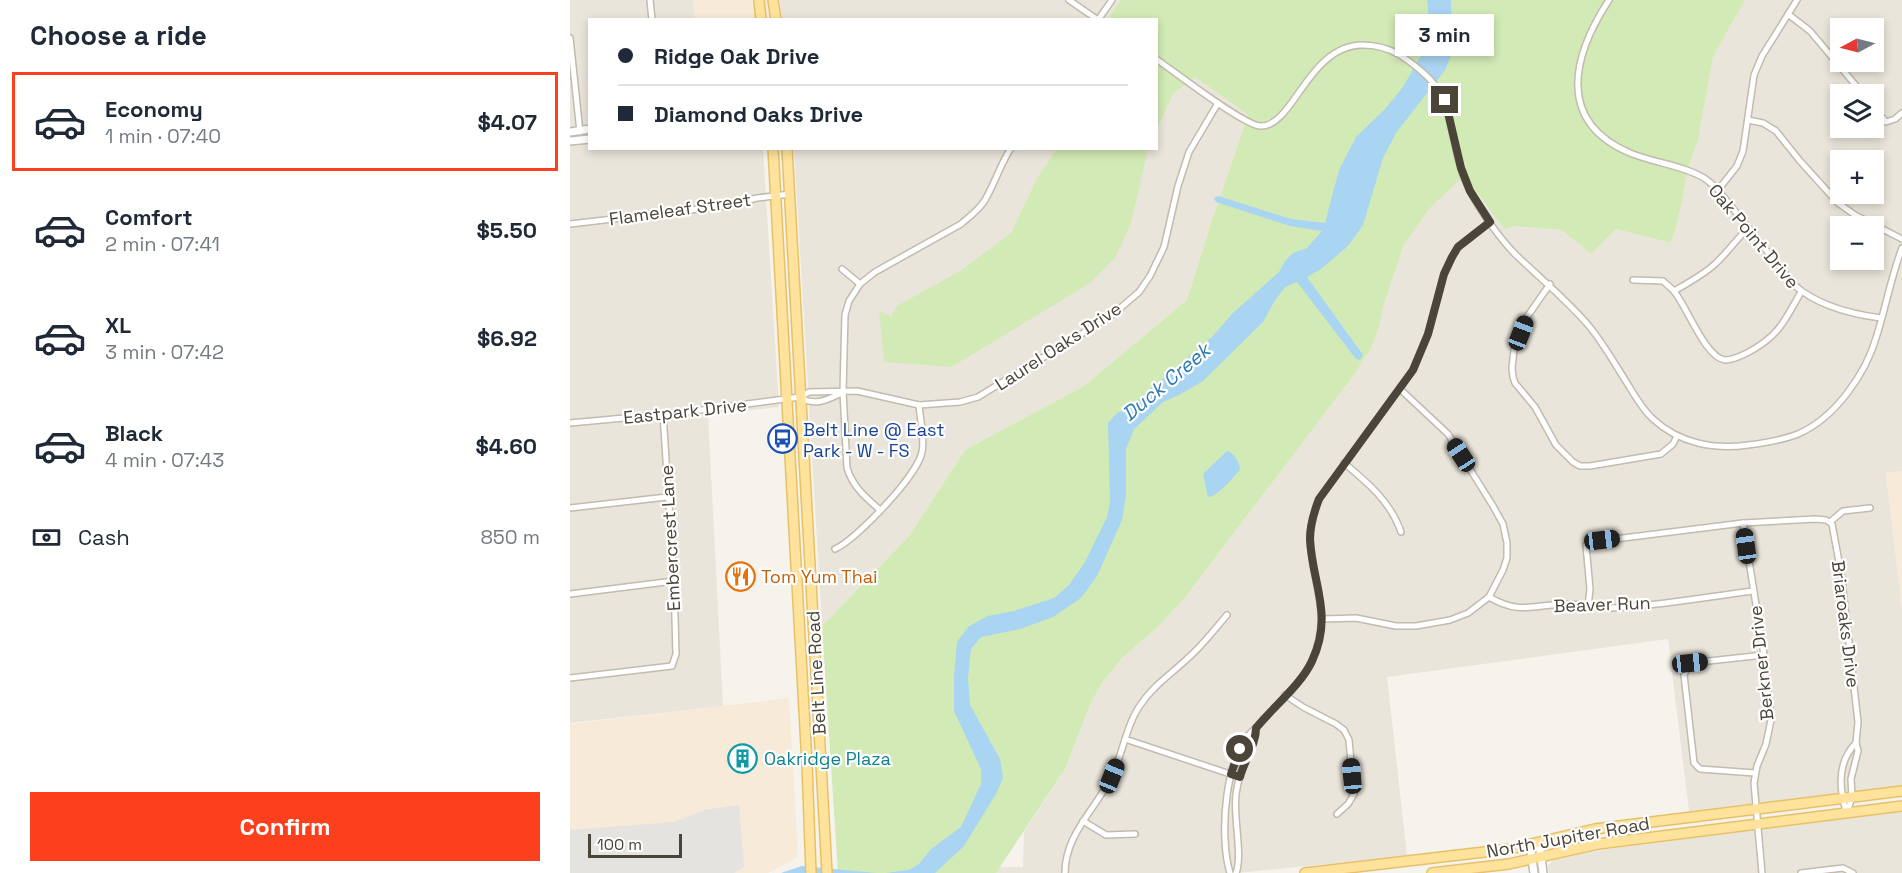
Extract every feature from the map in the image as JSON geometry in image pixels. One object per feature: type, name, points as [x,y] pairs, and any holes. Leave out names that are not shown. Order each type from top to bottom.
[{"type":"main road","points":[[759,0],[761,18]]},
{"type":"main road","points":[[773,0],[776,18]]},
{"type":"main road","name":"Belt Line Road","points":[[773,150],[807,764],[810,873]]},
{"type":"main road","name":"Belt Line Road","points":[[787,150],[827,873]]},
{"type":"main road","points":[[791,479],[804,478]]},
{"type":"main road","points":[[799,624],[813,623]]},
{"type":"main road","name":"North Jupiter Road","points":[[1311,873],[1374,869],[1535,843],[1595,829],[1902,791]]},
{"type":"main road","name":"North Jupiter Road","points":[[1432,873],[1509,864],[1598,844],[1902,806]]},
{"type":"main road","points":[[1448,857],[1449,871]]},
{"type":"street","points":[[650,0],[652,18]]},
{"type":"street","points":[[1069,0],[1096,18]]},
{"type":"street","points":[[1099,18],[1112,0]]},
{"type":"street","name":"Oak Point Drive","points":[[1609,0],[1584,46],[1580,67],[1578,91],[1588,119],[1596,131],[1609,142],[1630,153],[1697,175],[1718,190],[1801,292],[1839,309],[1881,318]]},
{"type":"street","points":[[1718,190],[1737,166],[1746,137],[1754,75],[1762,56],[1797,0]]},
{"type":"street","points":[[1788,14],[1810,31],[1855,84]]},
{"type":"street","points":[[570,38],[581,140]]},
{"type":"street","points":[[1158,60],[1218,103],[1246,120],[1262,126],[1274,121],[1323,61],[1336,51],[1349,45],[1374,45],[1392,51],[1419,71],[1437,88],[1445,100],[1461,168],[1470,191],[1515,254],[1550,284],[1591,328],[1649,416],[1677,436],[1702,445],[1732,448],[1762,443],[1797,434],[1822,420],[1848,390],[1870,356],[1878,334],[1893,272],[1902,248]]},
{"type":"street","name":"Laurel Oaks Drive","points":[[800,397],[809,392],[856,391],[919,405],[960,402],[978,397],[1111,316],[1139,292],[1150,276],[1164,247],[1178,186],[1189,152],[1218,103]]},
{"type":"street","points":[[1884,120],[1886,122],[1894,120],[1902,113]]},
{"type":"street","points":[[1748,120],[1763,123],[1776,131],[1838,203],[1855,215],[1902,239]]},
{"type":"street","points":[[570,132],[588,129]]},
{"type":"street","points":[[570,141],[588,138]]},
{"type":"street","points":[[880,510],[859,491],[850,479],[847,468],[843,392],[845,315],[849,301],[860,284],[875,272],[961,224],[984,202],[1010,150]]},
{"type":"street","name":"Flameleaf Street","points":[[570,224],[725,206],[747,200],[790,194]]},
{"type":"street","points":[[1230,873],[1226,815],[1231,774],[1240,749],[1249,733],[1300,679],[1312,662],[1321,634],[1320,591],[1310,537],[1312,518],[1319,499],[1413,370],[1444,274],[1458,247],[1490,222]]},
{"type":"street","points":[[1674,291],[1702,275],[1748,228]]},
{"type":"street","points":[[842,269],[860,284]]},
{"type":"street","points":[[1633,280],[1663,280],[1674,291],[1704,342],[1718,357],[1725,360],[1739,357],[1766,343],[1781,328],[1801,292]]},
{"type":"street","points":[[1550,284],[1527,317],[1514,350],[1512,368],[1515,383],[1535,407],[1556,445],[1573,462],[1580,466],[1590,466],[1661,454],[1673,444],[1677,436]]},
{"type":"street","points":[[1322,619],[1356,618],[1396,626],[1416,626],[1450,620],[1468,613],[1489,597],[1507,558],[1503,524],[1448,434],[1400,389]]},
{"type":"street","name":"Laurel Oaks Drive","points":[[800,397],[811,403],[843,392]]},
{"type":"street","name":"Eastpark Drive","points":[[570,423],[800,397]]},
{"type":"street","points":[[835,549],[844,545],[864,528],[911,477],[923,451],[919,405]]},
{"type":"street","name":"Embercrest Lane","points":[[570,678],[672,666],[674,661],[676,654],[674,581],[663,414]]},
{"type":"street","points":[[1344,463],[1376,490],[1398,522],[1401,532]]},
{"type":"street","points":[[570,508],[667,498]]},
{"type":"street","points":[[1588,607],[1590,589],[1586,545],[1591,542],[1743,524],[1815,519],[1830,522],[1843,512],[1870,508]]},
{"type":"street","name":"Briaroaks Drive","points":[[1830,522],[1841,573],[1858,732],[1856,743],[1858,751],[1847,798],[1847,813]]},
{"type":"street","name":"Berkner Drive","points":[[1743,524],[1764,655],[1771,720],[1766,744],[1755,772],[1762,873]]},
{"type":"street","points":[[570,594],[674,581]]},
{"type":"street","name":"Beaver Run","points":[[1489,597],[1503,606],[1515,608],[1567,603],[1611,608],[1753,591]]},
{"type":"street","points":[[1065,873],[1066,856],[1073,837],[1112,776],[1135,713],[1147,696],[1201,646],[1227,615]]},
{"type":"street","points":[[1755,772],[1700,769],[1694,763],[1684,675],[1690,663],[1764,655]]},
{"type":"street","points":[[1285,694],[1344,730],[1348,740],[1353,794],[1348,804],[1337,814]]},
{"type":"street","points":[[1236,873],[1239,864],[1236,796],[1248,753],[1256,738],[1256,728]]},
{"type":"street","points":[[1125,739],[1240,777]]},
{"type":"street","name":"Briaroaks Drive","points":[[1847,813],[1842,768],[1849,749],[1856,743]]},
{"type":"street","points":[[1083,821],[1106,835],[1135,834]]},
{"type":"street","points":[[1535,843],[1537,858],[1543,873]]},
{"type":"street","points":[[1534,873],[1537,858]]},
{"type":"street","points":[[1801,873],[1843,868],[1853,873]]},
{"type":"shaded area","points":[[570,0],[693,0],[695,18],[588,18],[588,150],[763,150],[779,407],[708,415],[723,706],[570,723]]},
{"type":"shaded area","points":[[693,0],[780,0],[782,18],[695,18]]},
{"type":"shaded area","points":[[780,0],[1121,0],[1110,18],[782,18]]},
{"type":"shaded area","points":[[1745,0],[1902,0],[1902,471],[1886,473],[1902,608],[1902,786],[1689,811],[1668,639],[1387,677],[1407,856],[1238,873],[996,873],[999,867],[1023,867],[1024,832],[1065,769],[1090,705],[1101,684],[1122,658],[1159,626],[1187,595],[1356,372],[1371,348],[1379,328],[1383,307],[1404,245],[1429,209],[1459,179],[1480,196],[1505,230],[1513,226],[1562,230],[1591,254],[1616,229],[1671,243],[1678,221],[1689,165],[1698,140],[1713,57]]},
{"type":"shaded area","points":[[1195,77],[1248,115],[1187,300],[1084,386],[965,450],[909,536],[822,626],[794,150],[1056,150],[1036,180],[1011,233],[890,318],[880,311],[952,367],[972,355],[1131,224],[1146,153],[1148,150],[1158,150],[1158,128],[1173,94]]},
{"type":"shaded area","points":[[1902,471],[1902,608],[1886,473]]},
{"type":"shaded area","name":"Oakridge Plaza","points":[[789,698],[798,857],[768,873],[570,873],[570,724]]},
{"type":"shaded area","points":[[739,805],[744,867],[734,873],[570,873],[570,830],[674,822],[704,810]]},
{"type":"shaded area","points":[[1902,811],[1902,873],[1549,873],[1548,866],[1553,860],[1578,853]]},
{"type":"green space","points":[[1121,0],[1745,0],[1713,57],[1698,140],[1689,165],[1678,221],[1671,243],[1616,229],[1591,254],[1562,230],[1513,226],[1505,230],[1480,196],[1459,180],[1429,209],[1404,245],[1383,307],[1379,328],[1371,348],[1356,372],[1187,595],[1159,626],[1122,658],[1101,684],[1090,705],[1065,769],[996,873],[838,873],[822,626],[909,536],[965,450],[1084,386],[1187,300],[1248,115],[1195,77],[1173,94],[1158,128],[1158,18],[1109,17]]},
{"type":"green space","points":[[1056,150],[1148,150],[1131,224],[1115,258],[1090,283],[952,367],[884,362],[879,310],[891,317],[897,306],[960,271],[1011,233],[1036,180]]},
{"type":"water","name":"Duck Creek","points":[[1427,0],[1451,0],[1452,53],[1445,70],[1396,133],[1383,158],[1363,225],[1348,246],[1321,269],[1307,277],[1363,355],[1360,360],[1356,359],[1297,282],[1285,287],[1263,322],[1203,381],[1163,402],[1134,429],[1126,449],[1126,495],[1122,520],[1097,576],[1081,598],[1053,617],[1020,629],[981,637],[971,649],[968,678],[970,705],[1000,759],[1003,778],[997,792],[964,846],[935,873],[886,873],[909,870],[919,864],[931,849],[961,827],[981,784],[981,769],[954,711],[957,642],[969,626],[988,616],[1014,611],[1054,598],[1069,585],[1085,562],[1107,517],[1110,502],[1108,423],[1117,413],[1128,408],[1213,336],[1232,314],[1279,272],[1293,253],[1307,248],[1322,231],[1290,226],[1216,202],[1214,198],[1218,196],[1291,219],[1325,223],[1339,170],[1356,137],[1385,109],[1403,87],[1424,50],[1430,29]]},
{"type":"water","points":[[1227,451],[1236,458],[1240,469],[1220,490],[1208,497],[1203,474]]},
{"type":"water","points":[[802,866],[876,873],[781,873]]},
{"type":"place","name":"Belt Line @ East Park - W - FS","points":[[782,439]]},
{"type":"place","name":"Tom Yum Thai","points":[[740,576]]},
{"type":"place","name":"Oakridge Plaza","points":[[743,758]]},
{"type":"route","points":[[1240,749],[1231,774],[1240,777],[1256,738],[1256,728],[1300,679],[1312,662],[1321,634],[1320,591],[1310,537],[1312,518],[1319,499],[1413,370],[1428,334],[1444,274],[1458,247],[1490,222],[1470,191],[1461,168],[1445,100]]}]
